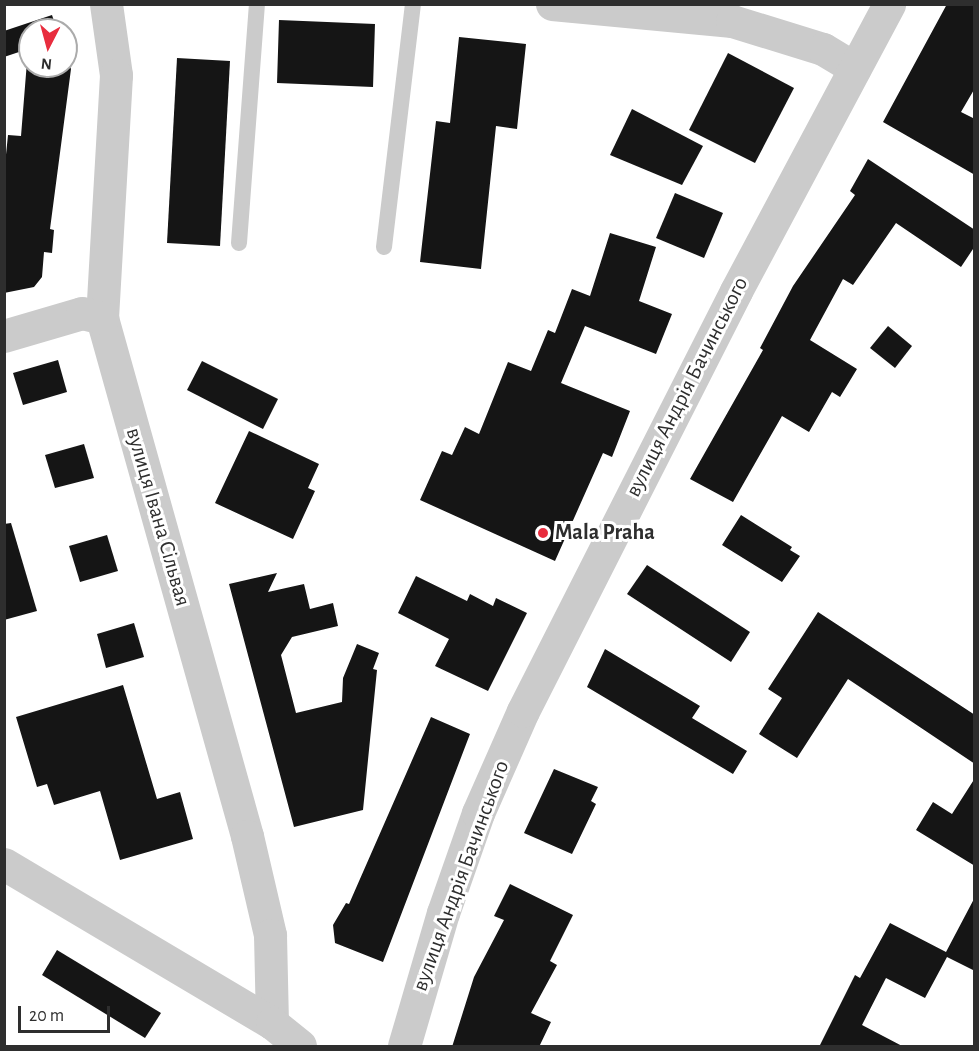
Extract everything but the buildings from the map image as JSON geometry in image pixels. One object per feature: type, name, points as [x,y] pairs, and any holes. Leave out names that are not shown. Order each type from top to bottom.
[{"type":"street","name":"вулиця Івана Сільвая","points":[[106,4],[116,75],[102,318],[247,836],[270,935],[272,1023]]},
{"type":"street","points":[[552,4],[732,21],[823,49],[855,68]]},
{"type":"street","name":"вулиця Андрія Бачинського","points":[[404,1047],[466,846],[523,711],[725,313],[889,4]]},
{"type":"street","points":[[4,336],[82,313],[102,318]]},
{"type":"street","points":[[4,864],[272,1023],[300,1047]]},
{"type":"lane","points":[[239,243],[257,4]]},
{"type":"lane","points":[[384,247],[413,4]]},
{"type":"place","name":"Mala Praha","points":[[543,533]]}]
